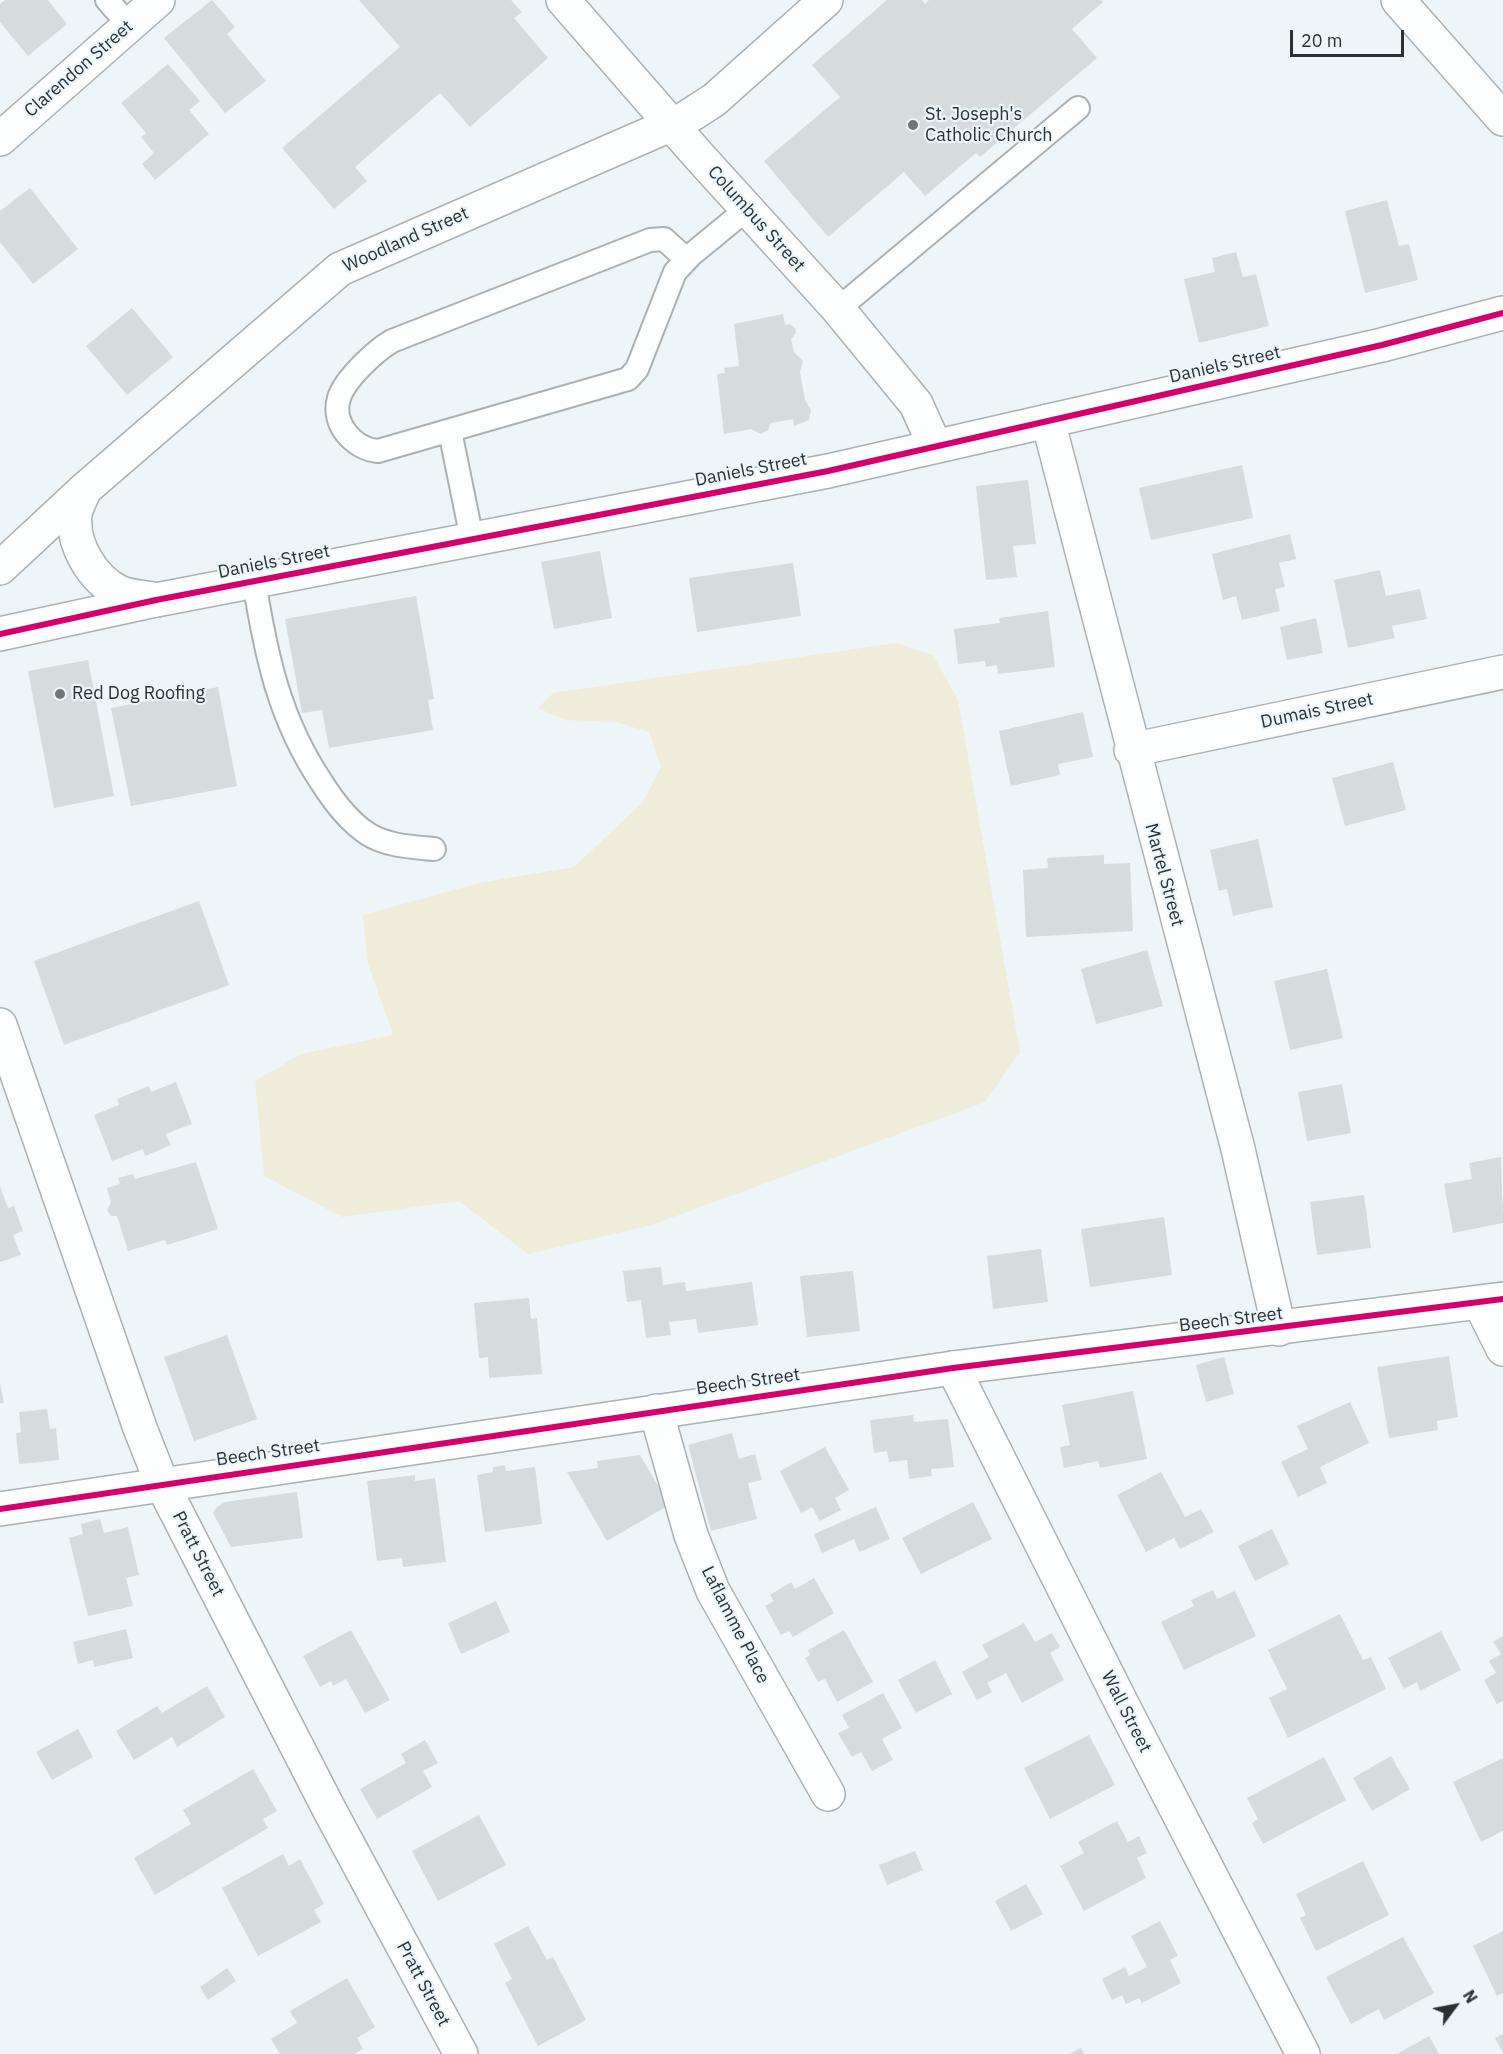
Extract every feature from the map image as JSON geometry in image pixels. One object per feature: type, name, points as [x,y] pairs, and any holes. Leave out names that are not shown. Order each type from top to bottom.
[{"type":"street","name":"Clarendon Street","points":[[0,139],[159,0]]},
{"type":"street","name":"Woodland Street","points":[[0,568],[86,489],[340,268],[672,124],[714,100],[826,0]]},
{"type":"street","points":[[1398,0],[1503,119]]},
{"type":"street","name":"Columbus Street","points":[[567,1],[672,124],[838,309],[916,404],[935,447]]},
{"type":"street","name":"Daniels Street","points":[[0,634],[254,580],[828,471],[1382,345],[1503,313]]},
{"type":"street","name":"Martel Street","points":[[1048,421],[1131,750],[1238,1149],[1279,1329]]},
{"type":"street","points":[[86,489],[75,513],[75,537],[86,559],[103,580],[120,592],[156,600]]},
{"type":"street","name":"Dumais Street","points":[[1131,750],[1503,672]]},
{"type":"street","name":"Pratt Street","points":[[0,1025],[140,1428],[162,1484],[329,1809],[461,2054]]},
{"type":"street","points":[[1492,1301],[1503,1349]]},
{"type":"street","name":"Beech Street","points":[[0,1509],[953,1368],[1492,1301]]},
{"type":"street","name":"Wall Street","points":[[953,1368],[1118,1696],[1303,2054]]},
{"type":"street","name":"Laflamme Place","points":[[656,1411],[691,1535],[713,1591],[828,1794]]},
{"type":"lane","points":[[107,0],[129,25]]},
{"type":"lane","points":[[838,309],[1078,108]]},
{"type":"lane","points":[[686,259],[664,239],[650,240],[392,341],[372,355],[339,398],[338,410],[343,428],[349,438],[365,450],[378,451],[628,379],[637,369],[675,272],[686,259],[747,209]]},
{"type":"lane","points":[[450,431],[472,539]]},
{"type":"lane","points":[[254,580],[266,654],[280,700],[294,736],[331,797],[338,807],[368,834],[395,845],[434,849]]},
{"type":"shaded area","points":[[896,643],[933,655],[958,700],[1020,1052],[985,1102],[652,1225],[528,1254],[459,1201],[342,1217],[264,1176],[255,1081],[301,1054],[393,1035],[368,964],[363,915],[479,883],[574,867],[643,802],[661,767],[649,732],[616,722],[565,720],[538,708],[553,693]]},
{"type":"building","points":[[5,0],[48,0],[67,24],[28,56],[0,22],[0,4]]},
{"type":"building","points":[[212,0],[235,27],[227,34],[266,81],[225,113],[164,38]]},
{"type":"building","points":[[359,0],[511,0],[522,12],[514,18],[548,58],[470,127],[440,93],[355,167],[367,181],[334,209],[282,148],[400,47]]},
{"type":"building","name":"St. Joseph's Catholic Church","points":[[887,0],[922,0],[925,4],[929,0],[1101,0],[1103,2],[1072,29],[1097,58],[980,157],[976,153],[925,196],[904,172],[828,237],[764,161],[840,97],[812,65]]},
{"type":"building","points":[[168,64],[200,101],[189,110],[209,134],[155,180],[142,164],[154,153],[141,137],[146,133],[121,103]]},
{"type":"building","points":[[30,188],[78,249],[33,284],[0,242],[0,211]]},
{"type":"building","points":[[1387,200],[1399,246],[1409,244],[1418,280],[1365,293],[1345,211]]},
{"type":"building","points":[[1236,252],[1243,277],[1256,274],[1269,326],[1199,343],[1184,279],[1215,272],[1212,258]]},
{"type":"building","points":[[132,308],[173,357],[127,395],[86,346]]},
{"type":"building","points":[[783,314],[785,325],[790,324],[795,328],[796,333],[791,339],[794,352],[803,361],[800,372],[805,400],[811,410],[809,420],[794,426],[793,419],[771,423],[768,430],[761,434],[751,429],[724,434],[717,374],[725,373],[724,368],[739,366],[734,324]]},
{"type":"building","points":[[1242,465],[1253,518],[1151,540],[1139,488]]},
{"type":"building","points":[[1028,480],[1036,544],[1013,546],[1017,577],[986,580],[976,486]]},
{"type":"building","points":[[1290,534],[1296,559],[1279,563],[1285,587],[1275,589],[1280,611],[1242,620],[1236,596],[1223,600],[1212,554]]},
{"type":"building","points":[[600,551],[612,618],[554,629],[541,562]]},
{"type":"building","points":[[793,563],[801,616],[697,632],[689,578]]},
{"type":"building","points":[[1380,570],[1386,596],[1420,589],[1427,619],[1392,626],[1395,638],[1348,648],[1334,580]]},
{"type":"building","points":[[416,596],[434,699],[428,700],[433,730],[329,748],[322,710],[302,713],[285,619]]},
{"type":"building","points":[[1048,611],[1055,667],[998,674],[997,665],[986,667],[985,661],[958,664],[954,629],[1000,623],[999,618]]},
{"type":"building","points":[[1316,618],[1323,653],[1287,660],[1280,627]]},
{"type":"building","points":[[88,660],[114,796],[54,808],[28,671]]},
{"type":"building","points":[[218,687],[237,786],[131,806],[111,708]]},
{"type":"building","points":[[1083,712],[1093,757],[1058,764],[1060,775],[1011,786],[999,731]]},
{"type":"building","points":[[1393,762],[1406,810],[1345,826],[1332,778]]},
{"type":"building","points":[[1258,839],[1273,907],[1233,916],[1227,889],[1219,891],[1210,850]]},
{"type":"building","points":[[1104,855],[1104,864],[1130,863],[1133,931],[1026,937],[1023,870],[1048,868],[1047,858]]},
{"type":"building","points":[[199,901],[229,985],[64,1045],[34,961]]},
{"type":"building","points":[[1147,950],[1163,1006],[1096,1024],[1081,969]]},
{"type":"building","points":[[1327,969],[1343,1038],[1290,1050],[1274,981]]},
{"type":"building","points":[[176,1082],[192,1124],[166,1134],[171,1145],[145,1156],[143,1149],[112,1161],[94,1115],[119,1105],[117,1099],[149,1086],[151,1092]]},
{"type":"building","points":[[1342,1084],[1351,1133],[1307,1141],[1298,1092]]},
{"type":"building","points":[[1501,1157],[1503,1223],[1453,1233],[1444,1184],[1472,1179],[1469,1163]]},
{"type":"building","points":[[196,1162],[218,1229],[167,1245],[165,1240],[128,1251],[117,1216],[111,1216],[107,1210],[111,1202],[107,1188],[120,1184],[118,1178],[133,1174],[135,1179]]},
{"type":"building","points":[[0,1186],[8,1208],[14,1206],[23,1231],[13,1235],[21,1255],[0,1262]]},
{"type":"building","points":[[1364,1195],[1371,1248],[1317,1255],[1310,1202]]},
{"type":"building","points":[[1164,1217],[1172,1275],[1090,1287],[1081,1229]]},
{"type":"building","points":[[1041,1249],[1048,1302],[993,1309],[987,1256]]},
{"type":"building","points":[[661,1267],[663,1285],[685,1282],[686,1291],[752,1282],[758,1325],[698,1333],[696,1319],[669,1322],[671,1335],[646,1338],[641,1300],[627,1302],[623,1271]]},
{"type":"building","points":[[853,1271],[860,1331],[807,1337],[800,1276]]},
{"type":"building","points":[[529,1298],[531,1319],[537,1318],[542,1374],[489,1378],[488,1357],[479,1358],[474,1303]]},
{"type":"building","points":[[227,1335],[257,1419],[194,1441],[164,1357]]},
{"type":"building","points":[[1449,1356],[1458,1417],[1437,1421],[1438,1430],[1389,1438],[1377,1367]]},
{"type":"building","points":[[1224,1357],[1234,1394],[1206,1402],[1196,1365]]},
{"type":"building","points":[[0,1383],[4,1403],[0,1403]]},
{"type":"building","points":[[1133,1391],[1147,1459],[1100,1468],[1098,1461],[1064,1468],[1060,1447],[1070,1445],[1062,1405]]},
{"type":"building","points":[[1350,1402],[1369,1443],[1320,1467],[1327,1483],[1298,1497],[1281,1462],[1308,1449],[1297,1426]]},
{"type":"building","points":[[47,1409],[50,1429],[56,1428],[59,1460],[19,1464],[16,1433],[21,1432],[19,1412]]},
{"type":"building","points":[[913,1415],[914,1422],[948,1419],[954,1467],[931,1469],[932,1476],[909,1479],[907,1460],[889,1462],[887,1451],[874,1453],[870,1420]]},
{"type":"building","points":[[732,1433],[739,1459],[755,1454],[762,1480],[748,1483],[757,1519],[711,1531],[688,1445]]},
{"type":"building","points":[[825,1447],[849,1490],[835,1498],[841,1510],[820,1521],[812,1507],[801,1513],[780,1471]]},
{"type":"building","points":[[640,1455],[669,1505],[607,1541],[567,1472],[598,1468],[597,1461]]},
{"type":"building","points":[[505,1465],[506,1471],[535,1467],[542,1524],[485,1532],[477,1475],[493,1472],[493,1467]]},
{"type":"building","points":[[1161,1472],[1185,1517],[1201,1509],[1214,1532],[1180,1549],[1174,1538],[1146,1552],[1117,1495]]},
{"type":"building","points":[[415,1475],[415,1481],[435,1478],[446,1562],[403,1567],[402,1558],[377,1561],[367,1481]]},
{"type":"building","points":[[297,1492],[303,1538],[231,1547],[213,1513],[225,1502]]},
{"type":"building","points":[[973,1502],[992,1539],[921,1574],[902,1538]]},
{"type":"building","points":[[876,1507],[890,1539],[859,1552],[854,1539],[822,1553],[814,1534]]},
{"type":"building","points":[[100,1519],[104,1533],[128,1527],[139,1575],[126,1578],[133,1606],[88,1616],[69,1538],[83,1534],[81,1524]]},
{"type":"building","points":[[1272,1529],[1289,1564],[1255,1581],[1238,1546]]},
{"type":"building","points":[[814,1578],[834,1613],[793,1637],[789,1631],[781,1635],[765,1606],[774,1601],[770,1595],[791,1582],[795,1589]]},
{"type":"building","points":[[1213,1590],[1217,1599],[1235,1591],[1256,1636],[1184,1670],[1161,1622],[1194,1606],[1191,1600]]},
{"type":"building","points":[[496,1601],[510,1632],[461,1654],[448,1623]]},
{"type":"building","points":[[1340,1614],[1363,1660],[1371,1657],[1386,1689],[1288,1738],[1269,1698],[1287,1689],[1268,1650]]},
{"type":"building","points":[[1024,1623],[1035,1642],[1052,1633],[1060,1647],[1050,1653],[1064,1680],[1022,1703],[1006,1673],[987,1683],[992,1692],[977,1700],[962,1672],[989,1657],[982,1645]]},
{"type":"building","points":[[126,1629],[133,1658],[94,1667],[93,1660],[78,1664],[73,1642]]},
{"type":"building","points":[[351,1630],[390,1700],[365,1713],[346,1679],[333,1686],[331,1681],[320,1687],[303,1656]]},
{"type":"building","points":[[844,1630],[873,1682],[837,1702],[825,1679],[818,1682],[805,1658],[810,1655],[808,1650]]},
{"type":"building","points":[[1441,1631],[1461,1670],[1420,1691],[1417,1682],[1404,1689],[1388,1658]]},
{"type":"building","points":[[1503,1636],[1503,1701],[1497,1704],[1484,1680],[1496,1673],[1489,1661],[1501,1654],[1493,1642]]},
{"type":"building","points":[[935,1660],[952,1694],[916,1713],[898,1680]]},
{"type":"building","points":[[207,1686],[225,1717],[177,1747],[172,1737],[134,1760],[116,1731],[157,1706],[162,1713]]},
{"type":"building","points":[[883,1693],[902,1728],[882,1739],[893,1760],[872,1771],[861,1752],[852,1757],[838,1733],[849,1728],[842,1715]]},
{"type":"building","points":[[78,1729],[93,1757],[52,1780],[36,1752]]},
{"type":"building","points":[[1089,1735],[1115,1785],[1050,1819],[1024,1768]]},
{"type":"building","points":[[425,1740],[438,1763],[423,1771],[432,1787],[377,1819],[360,1789],[406,1763],[401,1754]]},
{"type":"building","points":[[1391,1756],[1410,1789],[1372,1811],[1353,1778]]},
{"type":"building","points":[[1324,1757],[1346,1800],[1263,1844],[1252,1823],[1258,1819],[1247,1798]]},
{"type":"building","points":[[1503,1758],[1503,1831],[1481,1842],[1453,1782]]},
{"type":"building","points":[[253,1769],[277,1811],[263,1819],[268,1828],[155,1895],[134,1858],[191,1824],[183,1810]]},
{"type":"building","points":[[479,1815],[506,1865],[438,1901],[412,1851]]},
{"type":"building","points":[[1117,1821],[1128,1842],[1139,1836],[1147,1853],[1137,1858],[1146,1878],[1084,1911],[1060,1866],[1084,1853],[1078,1842]]},
{"type":"building","points":[[915,1851],[923,1870],[887,1885],[879,1865]]},
{"type":"building","points":[[283,1854],[289,1866],[300,1859],[324,1904],[314,1910],[321,1922],[258,1956],[222,1888]]},
{"type":"building","points":[[1363,1861],[1389,1915],[1316,1951],[1300,1918],[1306,1915],[1296,1894]]},
{"type":"building","points":[[1026,1884],[1043,1914],[1011,1931],[995,1901]]},
{"type":"building","points":[[1160,1921],[1178,1956],[1170,1960],[1181,1983],[1142,2003],[1139,1998],[1126,2004],[1122,1995],[1112,2000],[1102,1979],[1125,1967],[1129,1976],[1147,1967],[1131,1936]]},
{"type":"building","points":[[528,1926],[547,1960],[553,1957],[586,2020],[538,2046],[505,1983],[512,1979],[494,1944]]},
{"type":"building","points":[[1503,1931],[1503,1993],[1497,1996],[1473,1946]]},
{"type":"building","points":[[1403,1937],[1434,1993],[1384,2020],[1379,2009],[1351,2024],[1326,1977]]},
{"type":"building","points":[[227,1968],[236,1981],[208,2000],[200,1987]]},
{"type":"building","points":[[347,1978],[375,2027],[357,2038],[363,2049],[354,2054],[280,2054],[271,2039],[297,2023],[290,2011]]},
{"type":"building","points":[[1503,2034],[1503,2053],[1495,2038]]},
{"type":"building","points":[[1429,2036],[1439,2054],[1397,2054]]},
{"type":"building","points":[[1081,2048],[1084,2054],[1069,2054]]},
{"type":"cycle path","points":[[0,634],[156,600],[828,471],[1382,345],[1503,313]]},
{"type":"cycle path","points":[[0,1509],[953,1368],[1503,1299]]},
{"type":"place","name":"St. Joseph's Catholic Church","points":[[913,125]]},
{"type":"place","name":"Red Dog Roofing","points":[[60,694]]}]
